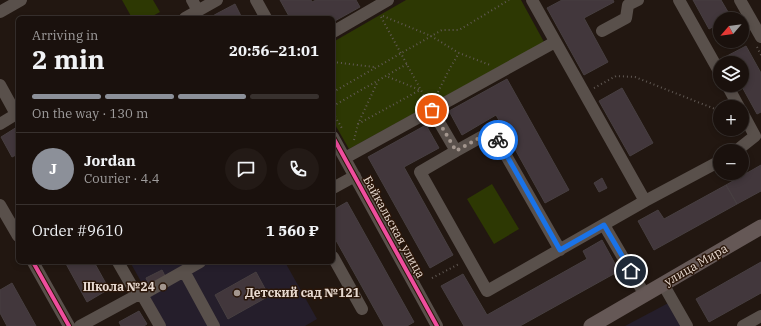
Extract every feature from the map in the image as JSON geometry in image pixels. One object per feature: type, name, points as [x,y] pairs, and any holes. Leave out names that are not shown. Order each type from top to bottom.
[{"type":"main road","name":"улица Мира","points":[[591,326],[761,228]]},
{"type":"street","points":[[0,12],[21,0]]},
{"type":"street","points":[[187,16],[195,5],[217,0]]},
{"type":"street","points":[[256,0],[265,16]]},
{"type":"street","points":[[335,31],[373,4],[388,0]]},
{"type":"street","points":[[532,0],[645,201]]},
{"type":"street","points":[[679,0],[713,61]]},
{"type":"street","points":[[740,0],[761,37]]},
{"type":"street","points":[[602,31],[626,18],[630,2]]},
{"type":"street","points":[[345,158],[555,42]]},
{"type":"street","points":[[0,85],[16,111]]},
{"type":"street","points":[[432,109],[456,151]]},
{"type":"street","points":[[0,124],[16,114]]},
{"type":"street","points":[[745,144],[758,134],[749,122]]},
{"type":"street","points":[[560,250],[492,131],[420,172],[487,291],[560,250],[604,225],[645,201],[713,165]]},
{"type":"street","name":"Байкальская улица","points":[[335,140],[437,326]]},
{"type":"street","points":[[335,187],[355,176]]},
{"type":"street","points":[[0,204],[16,232]]},
{"type":"street","points":[[604,225],[645,294]]},
{"type":"street","points":[[335,261],[362,309]]},
{"type":"street","points":[[33,264],[69,326]]},
{"type":"street","points":[[119,264],[160,326]]},
{"type":"street","points":[[80,326],[139,294],[147,292],[196,264]]},
{"type":"street","points":[[184,271],[214,326]]},
{"type":"street","points":[[663,284],[687,326]]},
{"type":"street","points":[[743,326],[761,316]]},
{"type":"path","points":[[335,91],[442,30],[459,30],[509,0]]},
{"type":"path","points":[[432,109],[420,90],[401,52],[379,14],[431,36],[459,53],[504,70]]},
{"type":"path","points":[[432,109],[450,68],[459,53]]},
{"type":"path","points":[[335,62],[375,68]]},
{"type":"path","points":[[335,105],[407,64]]},
{"type":"path","points":[[386,76],[420,90]]},
{"type":"path","points":[[584,93],[616,76],[635,77],[713,108]]},
{"type":"path","points":[[357,152],[352,145],[358,124],[378,80]]},
{"type":"path","points":[[358,124],[420,90]]},
{"type":"path","points":[[432,278],[468,258]]},
{"type":"shaded area","name":"Детский сад №121","points":[[131,264],[286,264],[317,319],[305,326],[166,326]]},
{"type":"shaded area","points":[[674,300],[689,326],[625,326]]},
{"type":"green space","points":[[122,0],[153,0],[160,12],[153,16],[131,16]]},
{"type":"green space","points":[[406,0],[521,0],[544,42],[349,149],[335,124],[335,41]]},
{"type":"green space","points":[[492,184],[519,229],[494,244],[467,199]]},
{"type":"building","points":[[280,0],[311,0],[312,2],[316,0],[356,0],[360,7],[335,21],[335,16],[289,16]]},
{"type":"building","points":[[562,0],[613,0],[614,2],[584,18],[608,62],[584,75],[547,8]]},
{"type":"building","points":[[693,0],[721,0],[728,12],[713,12],[713,27],[709,29]]},
{"type":"building","points":[[235,4],[241,16],[213,16]]},
{"type":"building","points":[[742,48],[747,48],[761,73],[761,112],[757,114],[745,92],[749,92],[749,56],[727,56]]},
{"type":"building","points":[[507,79],[569,190],[545,203],[496,115],[462,135],[449,111]]},
{"type":"building","points":[[622,88],[653,143],[630,156],[599,101]]},
{"type":"building","points":[[426,125],[439,148],[404,167],[453,255],[430,268],[368,157]]},
{"type":"building","points":[[16,128],[16,155],[12,157],[1,137]]},
{"type":"building","points":[[761,165],[761,191],[737,204],[726,185],[735,180],[749,180],[749,172]]},
{"type":"building","points":[[602,178],[607,188],[599,192],[594,183]]},
{"type":"building","points":[[726,185],[737,204],[654,250],[638,221],[658,210],[664,219]]},
{"type":"building","points":[[347,202],[414,322],[407,326],[384,326],[335,239],[335,209]]},
{"type":"building","points":[[602,240],[619,271],[520,326],[464,326],[441,286],[463,274],[487,315],[587,259],[583,251]]},
{"type":"building","points":[[761,262],[761,293],[709,322],[696,299]]},
{"type":"building","points":[[66,264],[95,264],[109,289],[87,302]]},
{"type":"building","points":[[162,270],[166,278],[150,287],[146,278]]},
{"type":"building","points":[[256,272],[269,296],[228,319],[215,295]]},
{"type":"building","points":[[12,283],[36,326],[7,326],[0,313],[0,290]]},
{"type":"building","points":[[139,311],[147,324],[144,326],[121,326],[119,322]]},
{"type":"cycle path","points":[[335,141],[437,326]]},
{"type":"cycle path","points":[[34,264],[69,326]]},
{"type":"way so far","points":[[432,110],[456,151],[492,131],[498,140]]},
{"type":"place","name":"Школа №24","points":[[163,287]]},
{"type":"place","name":"Детский сад №121","points":[[237,293]]},
{"type":"route","points":[[498,140],[560,250],[604,225],[631,271]]}]
